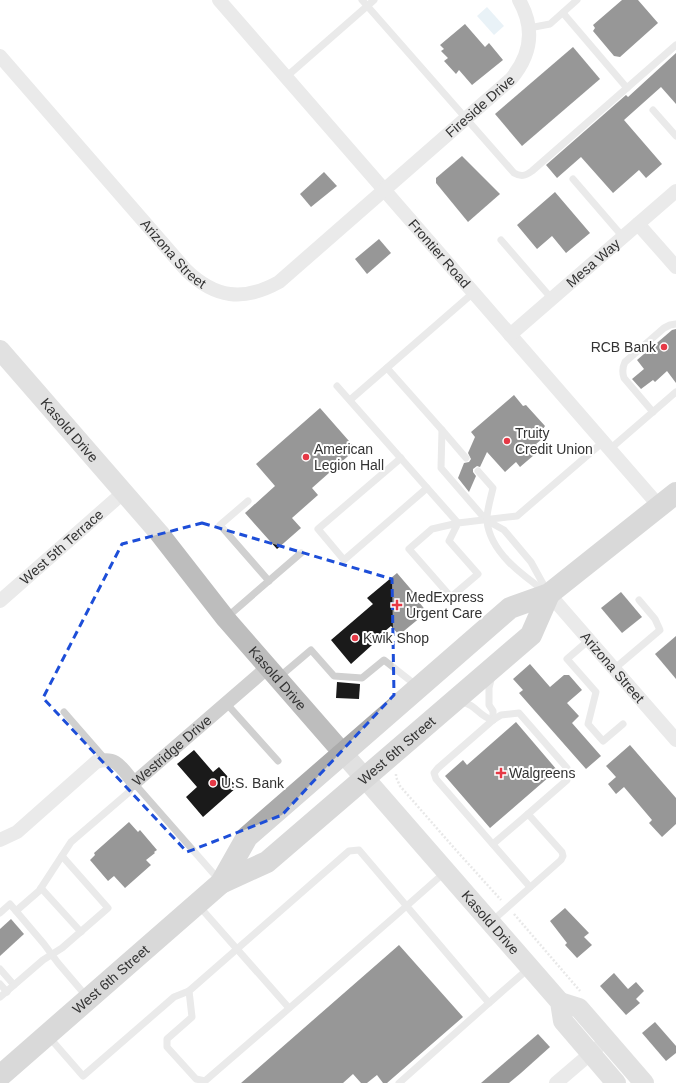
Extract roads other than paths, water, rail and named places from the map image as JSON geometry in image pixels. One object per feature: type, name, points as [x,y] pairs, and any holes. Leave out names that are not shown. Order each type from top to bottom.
[{"type":"main road","name":"Kasold Drive","points":[[0,350],[159,533],[226,618],[560,1002]]},
{"type":"main road","name":"West 6th Street","points":[[221,883],[247,837],[510,608],[549,594],[668,500]]},
{"type":"main road","name":"West 6th Street","points":[[4,1069],[48,1035],[221,883],[267,862],[531,635],[549,594]]},
{"type":"main road","points":[[616,1083],[563,1021],[560,1002],[579,1008],[644,1083]]},
{"type":"street","name":"Frontier Road","points":[[219,0],[606,445],[668,500]]},
{"type":"street","name":"Fireside Drive","points":[[384,190],[511,79],[520,68],[527,54],[529,28],[524,8],[519,0]]},
{"type":"street","name":"Arizona Street","points":[[0,56],[186,270],[197,280],[212,290],[229,295],[243,295],[266,289],[279,282],[384,190]]},
{"type":"street","name":"Mesa Way","points":[[510,335],[676,191]]},
{"type":"street","points":[[638,224],[676,267]]},
{"type":"street","name":"West 5th Terrace","points":[[0,601],[124,492]]},
{"type":"street","name":"Arizona Street","points":[[549,594],[676,740]]},
{"type":"street","name":"Westridge Drive","points":[[105,759],[117,763],[134,783],[226,703],[273,672]]},
{"type":"street","points":[[0,840],[17,832],[96,762],[105,759]]},
{"type":"street","points":[[556,1083],[607,1040]]},
{"type":"lane","points":[[362,0],[514,173],[520,176],[526,175],[676,45]]},
{"type":"lane","points":[[286,77],[374,0]]},
{"type":"lane","points":[[529,28],[550,24],[578,0]]},
{"type":"lane","points":[[563,13],[628,88]]},
{"type":"lane","points":[[653,110],[676,136]]},
{"type":"lane","points":[[573,179],[623,237]]},
{"type":"lane","points":[[501,240],[552,298]]},
{"type":"lane","points":[[350,400],[473,292]]},
{"type":"lane","points":[[652,412],[624,378],[622,367],[625,362],[664,328],[676,324]]},
{"type":"lane","points":[[387,368],[466,458]]},
{"type":"lane","points":[[337,386],[458,523]]},
{"type":"lane","points":[[458,523],[449,541],[478,574],[451,597],[409,549],[432,529],[458,523],[517,516],[606,445],[652,412],[676,392]]},
{"type":"lane","points":[[442,430],[441,468],[486,520],[504,530],[531,562],[549,594]]},
{"type":"lane","points":[[401,458],[318,529],[344,560],[427,488]]},
{"type":"lane","points":[[478,471],[493,488],[486,520],[491,541],[520,573],[549,594]]},
{"type":"lane","points":[[248,501],[220,525],[269,581]]},
{"type":"lane","points":[[226,618],[301,553]]},
{"type":"lane","points":[[614,669],[660,630],[655,619],[638,600]]},
{"type":"lane","points":[[589,640],[567,659],[596,692],[588,724],[603,741],[623,724]]},
{"type":"lane","points":[[273,672],[311,650],[334,676],[362,678],[384,660],[418,688]]},
{"type":"lane","points":[[492,720],[493,711],[490,705],[489,688],[494,667]]},
{"type":"lane","points":[[454,701],[469,703],[475,707],[484,718],[492,720]]},
{"type":"lane","points":[[226,703],[278,761]]},
{"type":"lane","points":[[64,712],[105,759]]},
{"type":"lane","points":[[493,844],[567,780],[567,768],[519,713],[501,715],[492,720],[434,773],[436,779],[530,887]]},
{"type":"lane","points":[[16,911],[41,888],[71,842],[128,793],[134,783],[221,883]]},
{"type":"lane","points":[[491,922],[561,860],[563,856],[562,852],[528,814]]},
{"type":"lane","points":[[48,1035],[84,1080],[174,997],[189,991],[349,850],[359,850],[489,1003]]},
{"type":"lane","points":[[0,998],[43,960],[62,948],[108,908],[62,856]]},
{"type":"lane","points":[[189,991],[192,1017],[167,1039],[167,1047],[196,1079],[205,1081],[446,871]]},
{"type":"lane","points":[[41,888],[81,932]]},
{"type":"lane","points":[[0,913],[10,904],[89,999]]},
{"type":"lane","points":[[197,904],[289,1008]]},
{"type":"lane","points":[[399,1083],[530,968]]},
{"type":"lane","points":[[0,969],[14,985]]},
{"type":"lane","points":[[0,984],[6,992]]},
{"type":"water","points":[[487,7],[504,26],[494,35],[477,16]]},
{"type":"place","name":"RCB Bank","points":[[664,347]]},
{"type":"place","name":"Truity Credit Union","points":[[507,441]]},
{"type":"place","name":"American Legion Hall","points":[[306,457]]},
{"type":"place","name":"MedExpress Urgent Care","points":[[397,605]]},
{"type":"place","name":"Kwik Shop","points":[[355,638]]},
{"type":"place","name":"Walgreens","points":[[501,773]]},
{"type":"place","name":"U.S. Bank","points":[[213,783]]}]
